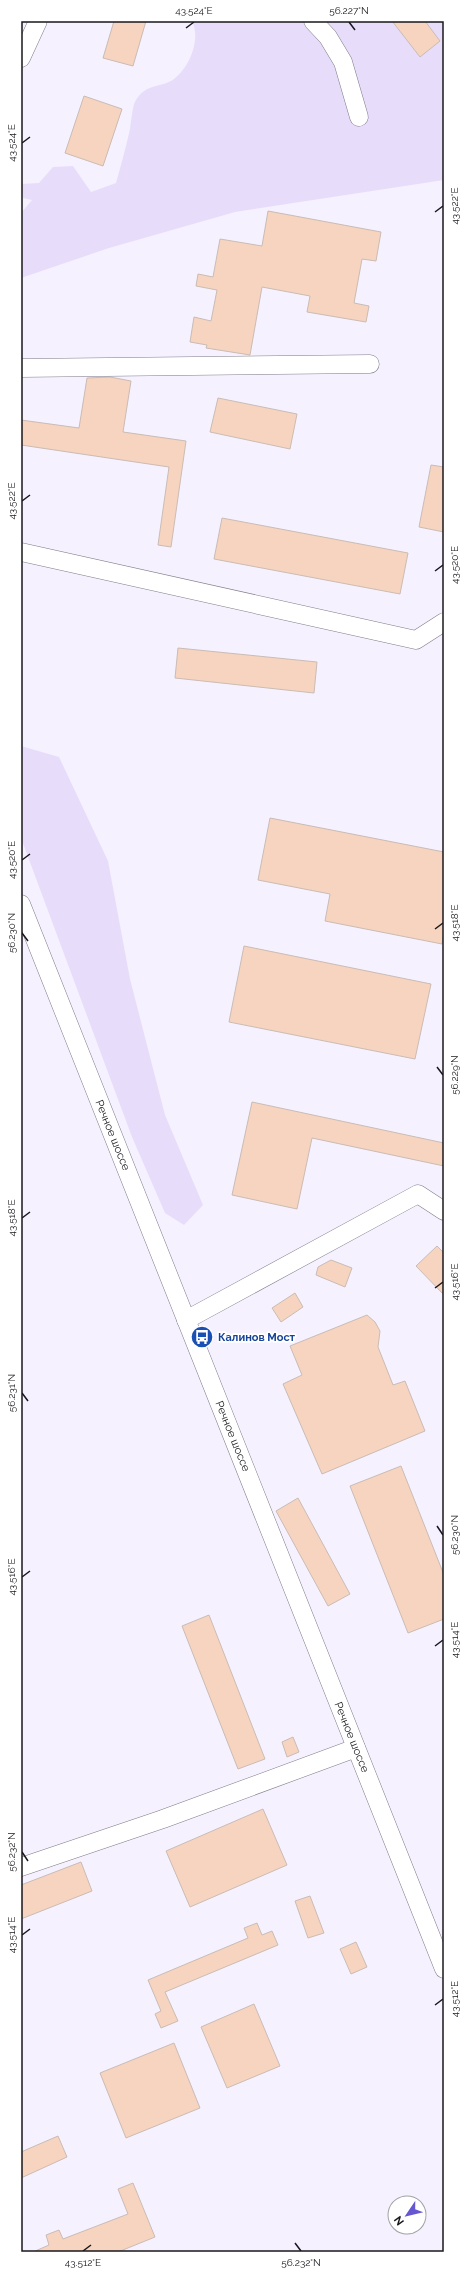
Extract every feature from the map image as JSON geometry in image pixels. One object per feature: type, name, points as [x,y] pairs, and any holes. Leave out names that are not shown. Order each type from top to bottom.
[{"type":"street","points":[[21,58],[38,21]]},
{"type":"street","points":[[313,21],[328,37],[344,62],[359,118]]},
{"type":"street","points":[[21,368],[370,364]]},
{"type":"street","points":[[21,552],[416,640],[444,622]]},
{"type":"street","name":"Речное шоссе","points":[[21,904],[444,1969]]},
{"type":"street","points":[[186,1320],[418,1194],[444,1211]]},
{"type":"street","points":[[21,1867],[164,1819],[356,1748]]},
{"type":"shaded area","points":[[192,21],[444,21],[444,180],[235,212],[109,248],[21,278],[21,213],[32,200],[23,198],[21,184],[39,183],[53,167],[73,166],[91,192],[116,183],[130,129],[134,104],[142,92],[152,87],[169,82],[180,74],[185,67],[194,44],[195,36]]},
{"type":"shaded area","points":[[21,746],[59,757],[108,861],[130,979],[165,1115],[203,1205],[184,1225],[165,1213],[132,1137],[21,838]]},
{"type":"building","points":[[114,21],[146,21],[133,66],[103,58]]},
{"type":"building","points":[[392,21],[425,21],[440,41],[420,57]]},
{"type":"building","points":[[84,96],[122,109],[103,166],[65,153]]},
{"type":"building","points":[[268,211],[381,232],[376,261],[362,259],[354,303],[369,306],[366,322],[307,312],[310,296],[262,287],[250,355],[206,348],[207,345],[190,342],[194,317],[211,321],[217,290],[196,286],[198,274],[213,277],[220,239],[262,246]]},
{"type":"building","points":[[110,377],[131,381],[123,432],[186,441],[171,547],[158,545],[169,467],[21,445],[21,420],[79,428],[87,378]]},
{"type":"building","points":[[218,398],[297,414],[290,449],[210,432]]},
{"type":"building","points":[[431,465],[444,467],[444,532],[419,527]]},
{"type":"building","points":[[222,518],[408,553],[400,594],[214,559]]},
{"type":"building","points":[[178,648],[317,662],[314,693],[175,678]]},
{"type":"building","points":[[270,818],[444,852],[444,932],[442,944],[325,921],[330,894],[258,880]]},
{"type":"building","points":[[244,946],[431,984],[415,1059],[229,1022]]},
{"type":"building","points":[[252,1102],[444,1143],[444,1166],[312,1138],[297,1209],[232,1195]]},
{"type":"building","points":[[437,1246],[444,1253],[444,1295],[416,1266]]},
{"type":"building","points":[[331,1260],[352,1268],[345,1287],[316,1275],[318,1267]]},
{"type":"building","points":[[295,1293],[303,1307],[281,1322],[272,1308]]},
{"type":"building","points":[[367,1315],[375,1322],[380,1331],[378,1347],[393,1385],[405,1381],[425,1431],[322,1474],[283,1384],[302,1375],[290,1346]]},
{"type":"building","points":[[401,1466],[444,1575],[444,1619],[408,1633],[350,1486]]},
{"type":"building","points":[[298,1498],[350,1594],[328,1606],[276,1511]]},
{"type":"building","points":[[209,1615],[265,1759],[238,1769],[182,1626]]},
{"type":"building","points":[[293,1737],[299,1752],[287,1757],[282,1742]]},
{"type":"building","points":[[263,1809],[287,1865],[190,1907],[166,1851]]},
{"type":"building","points":[[81,1862],[92,1891],[21,1919],[21,1885]]},
{"type":"building","points":[[310,1896],[324,1933],[308,1938],[295,1901]]},
{"type":"building","points":[[257,1923],[262,1935],[272,1931],[278,1945],[165,1992],[178,2021],[161,2028],[155,2014],[161,2011],[148,1980],[248,1938],[244,1928]]},
{"type":"building","points":[[356,1942],[367,1967],[351,1974],[340,1949]]},
{"type":"building","points":[[254,2004],[280,2066],[227,2088],[201,2027]]},
{"type":"building","points":[[174,2043],[200,2108],[126,2138],[100,2073]]},
{"type":"building","points":[[58,2136],[67,2157],[21,2178],[21,2152]]},
{"type":"building","points":[[133,2183],[155,2237],[118,2252],[33,2252],[49,2245],[46,2235],[59,2230],[63,2239],[128,2214],[118,2189]]},
{"type":"place","name":"Калинов Мост","points":[[202,1337]]}]
